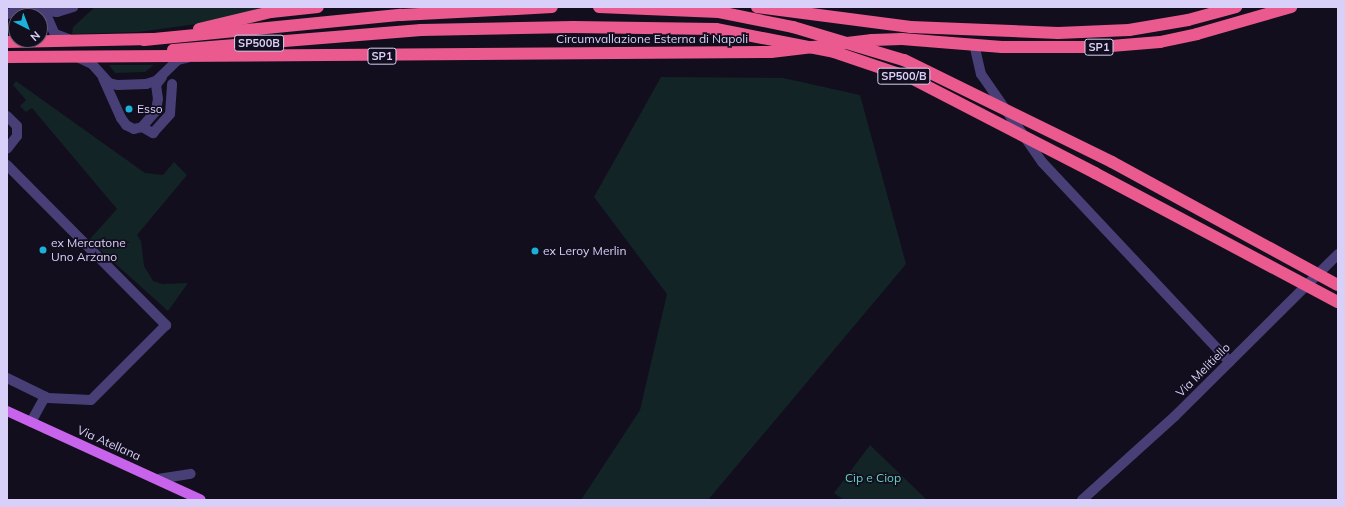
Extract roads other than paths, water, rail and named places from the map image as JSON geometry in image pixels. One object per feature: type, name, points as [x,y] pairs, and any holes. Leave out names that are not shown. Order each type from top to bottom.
[{"type":"highway","points":[[48,42],[144,40],[271,12],[318,7]]},
{"type":"highway","name":"SP500B","points":[[144,40],[400,16],[552,7]]},
{"type":"highway","name":"SP500/B","points":[[599,7],[719,12],[793,27],[904,60],[1112,162],[1338,285]]},
{"type":"highway","name":"SP1","points":[[757,7],[911,27],[1058,33],[1130,30],[1188,20],[1236,7]]},
{"type":"highway","name":"Circumvallazione Esterna di Napoli","points":[[7,57],[194,57],[771,52],[895,39],[1002,47],[1136,45],[1226,28],[1291,7]]},
{"type":"highway","name":"SP500/B","points":[[421,30],[716,29],[834,52],[910,78],[1095,173],[1338,302]]},
{"type":"highway","name":"SP500B","points":[[96,56],[421,30]]},
{"type":"main road","name":"Via Atellana","points":[[7,411],[201,500]]},
{"type":"street","points":[[48,11],[57,12],[72,7]]},
{"type":"street","points":[[48,19],[53,30],[58,36],[97,42]]},
{"type":"street","points":[[48,38],[53,30]]},
{"type":"street","points":[[974,44],[981,74],[1042,162],[1230,362]]},
{"type":"street","points":[[75,56],[92,64],[109,83],[118,85],[146,84],[156,81],[178,60],[194,57]]},
{"type":"street","points":[[101,75],[126,125],[134,129],[142,126],[158,105],[156,85],[165,73]]},
{"type":"street","points":[[142,126],[153,133],[170,114],[172,84]]},
{"type":"street","points":[[7,116],[17,126],[17,136],[7,149]]},
{"type":"street","points":[[7,165],[162,318],[166,325],[91,400],[45,397],[7,378]]},
{"type":"street","name":"Via Melitiello","points":[[1082,500],[1175,416],[1338,254]]},
{"type":"street","points":[[31,422],[45,397]]},
{"type":"street","points":[[158,479],[192,474]]},
{"type":"place","name":"Esso","points":[[129,109]]},
{"type":"place","name":"ex Mercatone Uno Arzano","points":[[43,250]]},
{"type":"place","name":"ex Leroy Merlin","points":[[535,251]]},
{"type":"park label","name":"Cip e Ciop","points":[[873,478]]}]
